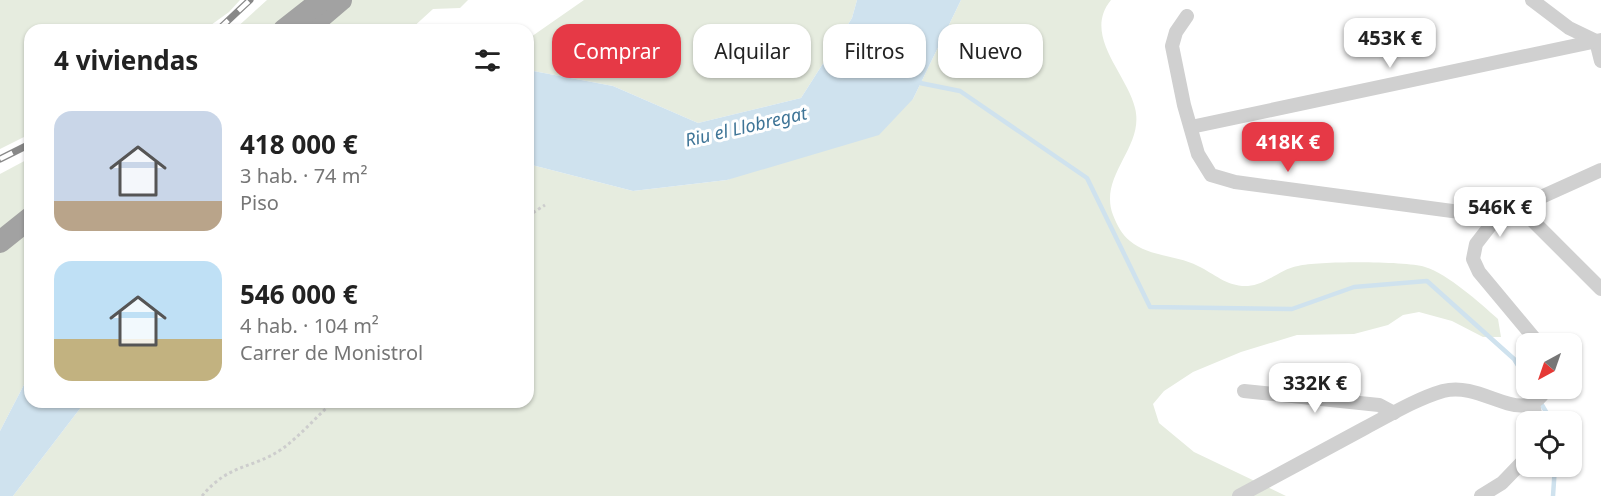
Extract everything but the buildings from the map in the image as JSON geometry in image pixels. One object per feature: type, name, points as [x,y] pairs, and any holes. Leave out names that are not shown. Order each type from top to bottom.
[{"type":"highway","points":[[292,24],[322,0]]},
{"type":"highway","points":[[313,24],[341,0]]},
{"type":"highway","points":[[0,242],[24,223]]},
{"type":"highway","points":[[0,256],[24,238]]},
{"type":"street","points":[[1533,0],[1569,28],[1598,40]]},
{"type":"street","points":[[1187,16],[1176,32],[1172,46],[1191,127],[1204,167],[1221,179],[1497,217],[1521,209],[1601,170]]},
{"type":"street","points":[[1598,40],[1601,61]]},
{"type":"street","points":[[1191,127],[1598,40]]},
{"type":"street","points":[[1521,209],[1601,289]]},
{"type":"street","points":[[1497,217],[1476,243],[1473,259],[1479,272],[1530,333]]},
{"type":"street","points":[[1239,496],[1394,413],[1453,389],[1478,391],[1515,406],[1533,404],[1537,399]]},
{"type":"street","points":[[1244,391],[1379,405],[1394,413]]},
{"type":"street","points":[[1533,404],[1534,411]]},
{"type":"street","points":[[1481,496],[1516,469]]},
{"type":"path","points":[[534,212],[545,205]]},
{"type":"path","points":[[202,496],[233,470],[281,450],[326,408]]},
{"type":"shaded area","points":[[0,0],[240,0],[229,12],[212,24],[24,24],[24,137],[0,149]]},
{"type":"shaded area","points":[[267,0],[468,0],[460,8],[433,9],[417,24],[241,24]]},
{"type":"shaded area","points":[[584,0],[857,0],[848,24],[823,24],[823,63],[801,98],[698,123],[613,86],[570,78],[681,78],[681,24],[552,24],[552,75],[534,71],[534,35]]},
{"type":"shaded area","points":[[961,0],[1111,0],[1103,13],[1101,27],[1109,54],[1135,108],[1136,122],[1134,136],[1116,174],[1110,201],[1113,215],[1127,239],[1146,250],[1190,262],[1227,282],[1241,286],[1255,285],[1285,270],[1309,264],[1382,263],[1425,267],[1453,282],[1498,319],[1501,337],[1483,337],[1452,321],[1419,312],[1403,315],[1388,325],[1354,334],[1297,335],[1241,352],[1193,372],[1164,391],[1153,404],[1159,423],[1194,452],[1286,496],[13,496],[80,408],[534,408],[534,166],[633,191],[727,180],[913,99],[923,78],[926,78],[926,72],[938,47],[938,78],[1043,78],[1043,24],[949,24]]},
{"type":"shaded area","points":[[24,161],[24,385],[0,431],[0,174]]},
{"type":"water","points":[[857,0],[961,0],[949,24],[938,24],[938,47],[926,72],[926,24],[848,24]]},
{"type":"water","name":"Riu el Llobregat","points":[[823,63],[823,78],[923,78],[913,99],[879,135],[727,180],[633,191],[534,166],[534,71],[552,75],[552,78],[570,78],[613,86],[698,123],[801,98]]},
{"type":"water","points":[[24,385],[24,408],[80,408],[13,496],[0,496],[0,431]]},
{"type":"waterway","points":[[915,82],[960,91],[1087,178],[1150,307],[1292,309],[1354,287],[1427,281],[1516,362]]},
{"type":"waterway","points":[[1538,399],[1546,411]]},
{"type":"waterway","points":[[1553,496],[1554,477]]},
{"type":"railway","points":[[224,24],[250,0]]},
{"type":"railway","points":[[0,159],[24,147]]}]
